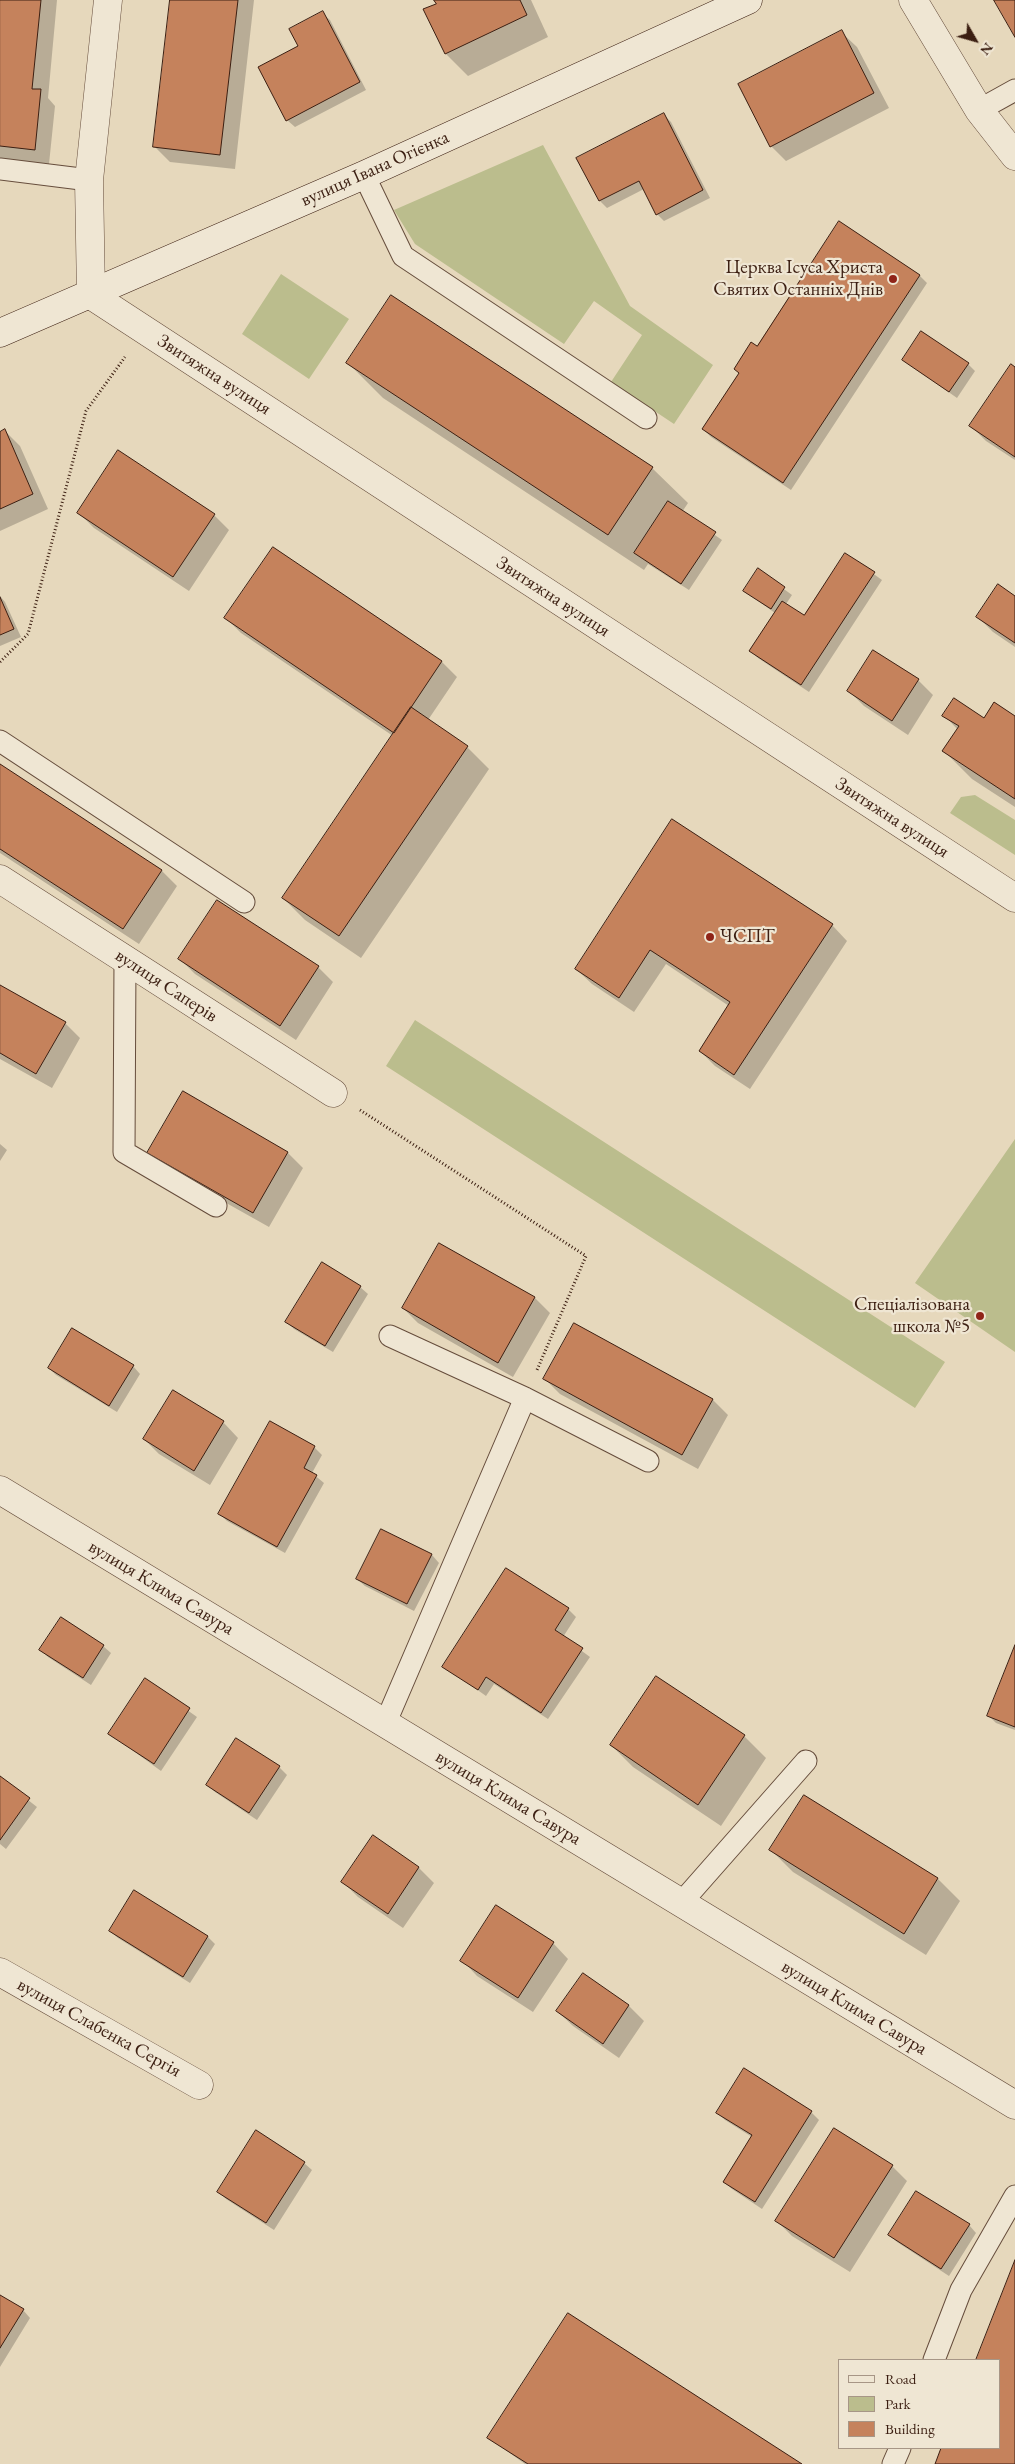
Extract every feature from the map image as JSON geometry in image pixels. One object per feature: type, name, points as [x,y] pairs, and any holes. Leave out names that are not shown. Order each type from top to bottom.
[{"type":"street","points":[[91,295],[89,180],[108,0]]},
{"type":"street","name":"вулиця Івана Огієнка","points":[[0,333],[364,175],[748,0]]},
{"type":"street","points":[[914,0],[979,110],[1015,156]]},
{"type":"street","name":"Звитяжна вулиця","points":[[91,295],[1015,898]]},
{"type":"street","name":"вулиця Саперів","points":[[0,879],[333,1093]]},
{"type":"street","name":"вулиця Клима Савура","points":[[0,1490],[1015,2105]]},
{"type":"street","name":"вулиця Слабенка Сергія","points":[[0,1972],[199,2084]]},
{"type":"lane","points":[[979,110],[1015,90]]},
{"type":"lane","points":[[0,169],[89,180]]},
{"type":"lane","points":[[364,175],[403,256],[646,418]]},
{"type":"lane","points":[[0,741],[244,902]]},
{"type":"lane","points":[[125,960],[124,1152],[216,1206]]},
{"type":"lane","points":[[390,1336],[525,1398],[648,1461]]},
{"type":"lane","points":[[385,1724],[525,1398]]},
{"type":"lane","points":[[681,1903],[806,1761]]},
{"type":"lane","points":[[934,2359],[961,2290],[1015,2196]]},
{"type":"lane","points":[[893,2464],[900,2449]]},
{"type":"path","points":[[0,662],[28,634],[86,411],[145,330]]},
{"type":"path","points":[[333,1093],[586,1256],[525,1398]]},
{"type":"green space","points":[[543,145],[630,306],[713,365],[674,424],[611,382],[642,335],[594,301],[564,344],[415,244],[394,210]]},
{"type":"green space","points":[[281,274],[349,319],[309,379],[242,334]]},
{"type":"green space","points":[[975,795],[1015,820],[1015,855],[950,813],[961,797]]},
{"type":"green space","points":[[415,1020],[945,1362],[915,1408],[386,1066]]},
{"type":"green space","points":[[1015,1139],[1015,1352],[915,1283]]},
{"type":"building","points":[[0,0],[41,0],[32,89],[41,89],[35,150],[0,146]]},
{"type":"building","points":[[170,0],[238,0],[220,155],[153,147]]},
{"type":"building","points":[[434,0],[520,0],[527,15],[445,54],[423,9],[436,4]]},
{"type":"building","points":[[994,0],[1015,0],[1015,37]]},
{"type":"building","points":[[323,11],[360,82],[286,121],[258,67],[298,46],[289,29]]},
{"type":"building","points":[[842,30],[874,93],[770,147],[738,84]]},
{"type":"building","points":[[664,113],[703,190],[656,215],[639,181],[599,201],[576,158]]},
{"type":"building","points":[[839,221],[920,275],[783,483],[702,429],[739,373],[734,369],[751,342],[757,346]]},
{"type":"building","points":[[391,295],[653,467],[608,535],[346,363]]},
{"type":"building","points":[[921,331],[969,363],[949,392],[902,360]]},
{"type":"building","points":[[1011,364],[1015,367],[1015,457],[969,426]]},
{"type":"building","points":[[5,429],[33,494],[0,509],[0,432]]},
{"type":"building","points":[[118,450],[215,514],[173,577],[77,513]]},
{"type":"building","points":[[668,501],[716,532],[681,584],[634,553]]},
{"type":"building","points":[[273,547],[442,661],[394,733],[224,618]]},
{"type":"building","points":[[845,553],[875,572],[801,685],[749,651],[782,601],[804,615]]},
{"type":"building","points":[[758,568],[785,587],[771,609],[743,591]]},
{"type":"building","points":[[998,584],[1015,596],[1015,643],[976,617]]},
{"type":"building","points":[[0,597],[14,629],[0,635]]},
{"type":"building","points":[[873,650],[919,679],[892,721],[847,691]]},
{"type":"building","points":[[954,698],[984,718],[994,702],[1015,716],[1015,799],[942,751],[959,726],[942,716]]},
{"type":"building","points":[[411,707],[468,746],[339,936],[282,898]]},
{"type":"building","points":[[0,764],[162,870],[123,929],[0,849]]},
{"type":"building","name":"ЧСПТ","points":[[672,819],[833,924],[734,1075],[699,1051],[730,1002],[650,950],[619,998],[575,969]]},
{"type":"building","points":[[217,900],[319,966],[280,1026],[178,959]]},
{"type":"building","points":[[0,985],[66,1022],[36,1074],[0,1053]]},
{"type":"building","points":[[183,1091],[288,1152],[253,1213],[147,1153]]},
{"type":"building","points":[[439,1243],[535,1297],[498,1363],[402,1308]]},
{"type":"building","points":[[322,1262],[361,1286],[325,1346],[285,1322]]},
{"type":"building","points":[[574,1323],[713,1399],[682,1455],[543,1379]]},
{"type":"building","points":[[72,1328],[134,1365],[109,1406],[48,1368]]},
{"type":"building","points":[[173,1390],[224,1421],[194,1471],[143,1439]]},
{"type":"building","points":[[270,1421],[315,1446],[304,1468],[317,1475],[277,1547],[218,1514]]},
{"type":"building","points":[[381,1529],[432,1554],[407,1604],[356,1579]]},
{"type":"building","points":[[506,1568],[569,1608],[555,1630],[583,1648],[541,1713],[486,1677],[478,1690],[442,1667]]},
{"type":"building","points":[[61,1617],[104,1645],[83,1678],[39,1650]]},
{"type":"building","points":[[1015,1645],[1015,1727],[987,1716]]},
{"type":"building","points":[[656,1676],[745,1735],[698,1805],[610,1745]]},
{"type":"building","points":[[145,1678],[190,1708],[154,1764],[108,1734]]},
{"type":"building","points":[[236,1738],[280,1766],[249,1813],[206,1785]]},
{"type":"building","points":[[0,1776],[30,1798],[0,1840]]},
{"type":"building","points":[[804,1795],[938,1878],[904,1934],[769,1850]]},
{"type":"building","points":[[373,1835],[419,1867],[388,1914],[341,1882]]},
{"type":"building","points":[[134,1890],[208,1936],[183,1977],[109,1931]]},
{"type":"building","points":[[496,1905],[554,1942],[518,1998],[460,1961]]},
{"type":"building","points":[[583,1973],[629,2005],[603,2044],[556,2011]]},
{"type":"building","points":[[744,2068],[812,2111],[755,2202],[723,2182],[752,2135],[716,2113]]},
{"type":"building","points":[[834,2128],[893,2165],[834,2258],[775,2221]]},
{"type":"building","points":[[256,2130],[305,2162],[266,2223],[217,2192]]},
{"type":"building","points":[[916,2191],[970,2224],[941,2269],[888,2235]]},
{"type":"building","points":[[1015,2260],[1015,2464],[935,2464],[941,2449],[1000,2449],[1000,2359],[976,2359]]},
{"type":"building","points":[[0,2295],[24,2309],[0,2348]]},
{"type":"building","points":[[568,2313],[802,2464],[528,2464],[487,2438]]},
{"type":"place","name":"Церква Ісуса Христа Святих Останніх Днів","points":[[893,279]]},
{"type":"place","name":"ЧСПТ","points":[[710,937]]},
{"type":"place","name":"Спеціалізована школа №5","points":[[980,1316]]}]
